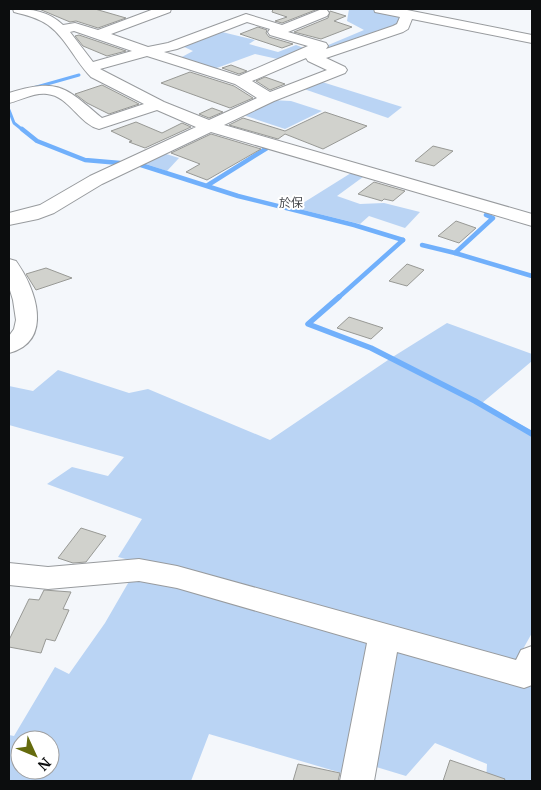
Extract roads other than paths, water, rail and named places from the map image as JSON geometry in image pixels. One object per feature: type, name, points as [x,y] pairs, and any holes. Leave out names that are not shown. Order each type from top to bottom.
[{"type":"street","points":[[27,12],[52,9]]},
{"type":"street","points":[[100,34],[165,9]]},
{"type":"street","points":[[380,9],[532,39]]},
{"type":"street","points":[[253,20],[277,11]]},
{"type":"street","points":[[27,12],[53,22],[89,68],[105,80],[158,106],[208,126],[532,220]]},
{"type":"street","points":[[274,33],[322,13]]},
{"type":"street","points":[[9,219],[31,216],[47,209],[96,180],[208,126],[269,98],[340,70],[313,58],[398,29],[403,26],[406,14]]},
{"type":"street","points":[[89,68],[147,51],[172,46],[246,18],[253,20],[274,33],[321,46],[240,81]]},
{"type":"street","points":[[60,30],[75,27],[100,34],[240,81],[269,98]]},
{"type":"street","points":[[9,98],[36,90],[49,89],[60,93],[99,124],[158,106]]},
{"type":"street","points":[[9,265],[22,294],[28,321],[22,335],[9,346]]},
{"type":"street","points":[[9,574],[48,578],[139,570],[177,577],[524,675],[532,659]]},
{"type":"street","points":[[356,781],[384,636]]},
{"type":"waterway","points":[[33,88],[79,75]]},
{"type":"waterway","points":[[9,110],[14,123],[24,131]]},
{"type":"waterway","points":[[22,129],[37,141],[85,160],[120,163]]},
{"type":"waterway","points":[[208,185],[267,148]]},
{"type":"waterway","points":[[141,165],[238,196],[354,225],[403,240],[338,298]]},
{"type":"waterway","points":[[455,253],[493,218],[486,215]]},
{"type":"waterway","points":[[422,245],[455,253]]},
{"type":"waterway","points":[[455,253],[532,276]]},
{"type":"waterway","points":[[339,297],[308,324],[371,348],[475,401],[532,434]]},
{"type":"district","name":"於保","points":[[291,203]]}]
